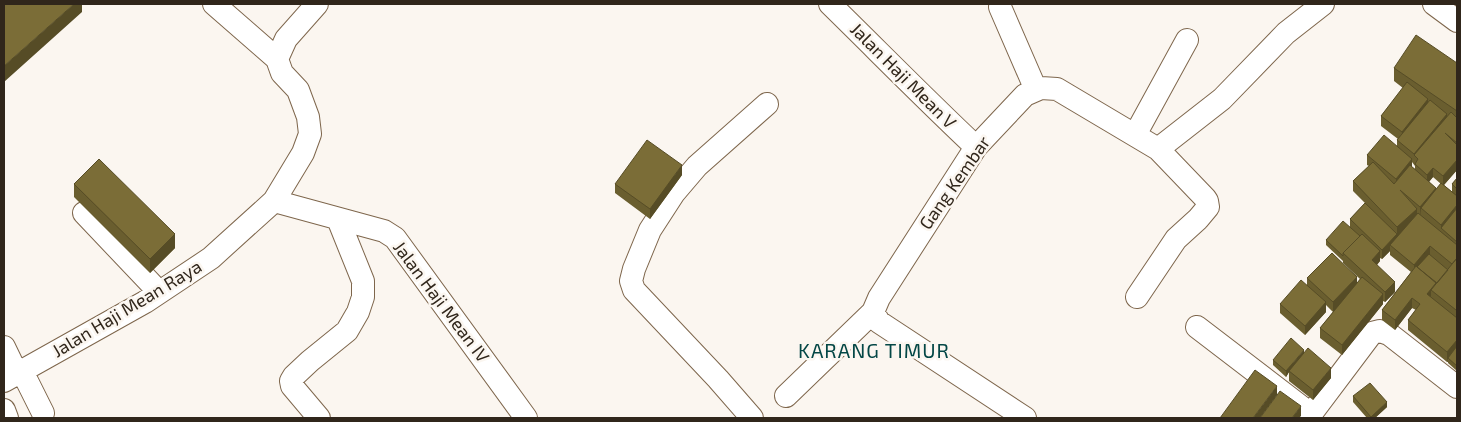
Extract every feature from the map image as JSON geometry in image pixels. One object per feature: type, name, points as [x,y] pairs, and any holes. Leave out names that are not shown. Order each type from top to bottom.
[{"type":"street","name":"Jalan Haji Mean Raya","points":[[14,375],[159,292],[211,258],[274,201],[303,153],[310,134],[308,118],[298,90],[282,72],[277,59],[214,4]]},
{"type":"street","points":[[277,59],[286,39],[317,4]]},
{"type":"street","name":"Jalan Haji Mean V","points":[[830,4],[976,147]]},
{"type":"street","points":[[1158,149],[1222,99],[1286,33],[1323,4]]},
{"type":"street","points":[[1000,7],[1036,90],[1047,87],[1057,89],[1158,149],[1205,198],[1208,207],[1198,219],[1176,238],[1137,298]]},
{"type":"street","points":[[1135,135],[1187,40]]},
{"type":"street","name":"Gang Kembar","points":[[786,396],[873,312],[884,290],[976,147],[1025,95],[1036,90]]},
{"type":"street","points":[[752,418],[634,290],[631,281],[650,230],[674,193],[697,166],[767,104]]},
{"type":"street","name":"Jalan Haji Mean IV","points":[[274,201],[384,231],[395,238],[523,417]]},
{"type":"street","points":[[84,213],[159,292]]},
{"type":"street","points":[[319,418],[292,386],[292,381],[294,376],[310,361],[347,331],[358,312],[363,297],[363,281],[338,219]]},
{"type":"street","points":[[873,312],[879,322],[1019,416]]},
{"type":"street","points":[[1196,327],[1309,416],[1372,333],[1380,331],[1389,334],[1457,387]]},
{"type":"street","points":[[4,347],[14,375],[43,413]]},
{"type":"street","points":[[4,410],[8,418]]},
{"type":"building","points":[[4,4],[74,4],[4,66]]},
{"type":"building","points":[[1416,35],[1457,63],[1457,111],[1394,68]]},
{"type":"building","points":[[1407,82],[1428,99],[1402,132],[1381,116]]},
{"type":"building","points":[[1430,100],[1447,114],[1414,154],[1397,140]]},
{"type":"building","points":[[1451,112],[1457,118],[1457,143],[1445,133],[1457,145],[1457,160],[1443,176],[1433,168],[1427,175],[1415,164],[1418,159],[1414,155]]},
{"type":"building","points":[[1384,135],[1412,159],[1396,179],[1367,155]]},
{"type":"building","points":[[647,140],[682,165],[650,209],[615,184]]},
{"type":"building","points":[[99,159],[175,234],[150,259],[74,184]]},
{"type":"building","points":[[1373,162],[1394,184],[1410,165],[1436,188],[1420,207],[1400,190],[1417,209],[1397,227],[1353,181]]},
{"type":"building","points":[[1457,178],[1457,189],[1452,184]]},
{"type":"building","points":[[1441,183],[1457,196],[1457,205],[1441,225],[1421,208]]},
{"type":"building","points":[[1365,203],[1397,234],[1382,250],[1350,219]]},
{"type":"building","points":[[1457,208],[1457,242],[1441,228]]},
{"type":"building","points":[[1418,213],[1457,245],[1457,258],[1452,264],[1430,246],[1414,265],[1390,245]]},
{"type":"building","points":[[1343,221],[1360,236],[1343,253],[1343,256],[1326,240]]},
{"type":"building","points":[[1362,234],[1380,251],[1372,260],[1395,282],[1385,292],[1343,253]]},
{"type":"building","points":[[1332,253],[1357,277],[1333,302],[1307,278]]},
{"type":"building","points":[[1429,254],[1448,270],[1437,283],[1417,267]]},
{"type":"building","points":[[1457,258],[1457,309],[1456,310],[1431,290]]},
{"type":"building","points":[[1416,266],[1436,283],[1427,294],[1457,318],[1457,340],[1447,352],[1408,320],[1420,304],[1412,298],[1395,320],[1382,310]]},
{"type":"building","points":[[1362,277],[1383,294],[1342,345],[1320,328]]},
{"type":"building","points":[[1301,280],[1326,302],[1305,326],[1280,304]]},
{"type":"building","points":[[1291,338],[1304,350],[1286,371],[1273,360]]},
{"type":"building","points":[[1457,346],[1457,366],[1448,358]]},
{"type":"building","points":[[1308,348],[1331,368],[1313,390],[1289,371]]},
{"type":"building","points":[[1255,370],[1277,386],[1253,418],[1220,418]]},
{"type":"building","points":[[1370,383],[1387,402],[1371,417],[1353,396]]},
{"type":"building","points":[[1280,391],[1301,406],[1292,418],[1260,418]]},
{"type":"district","name":"KARANG TIMUR","points":[[874,351]]}]
